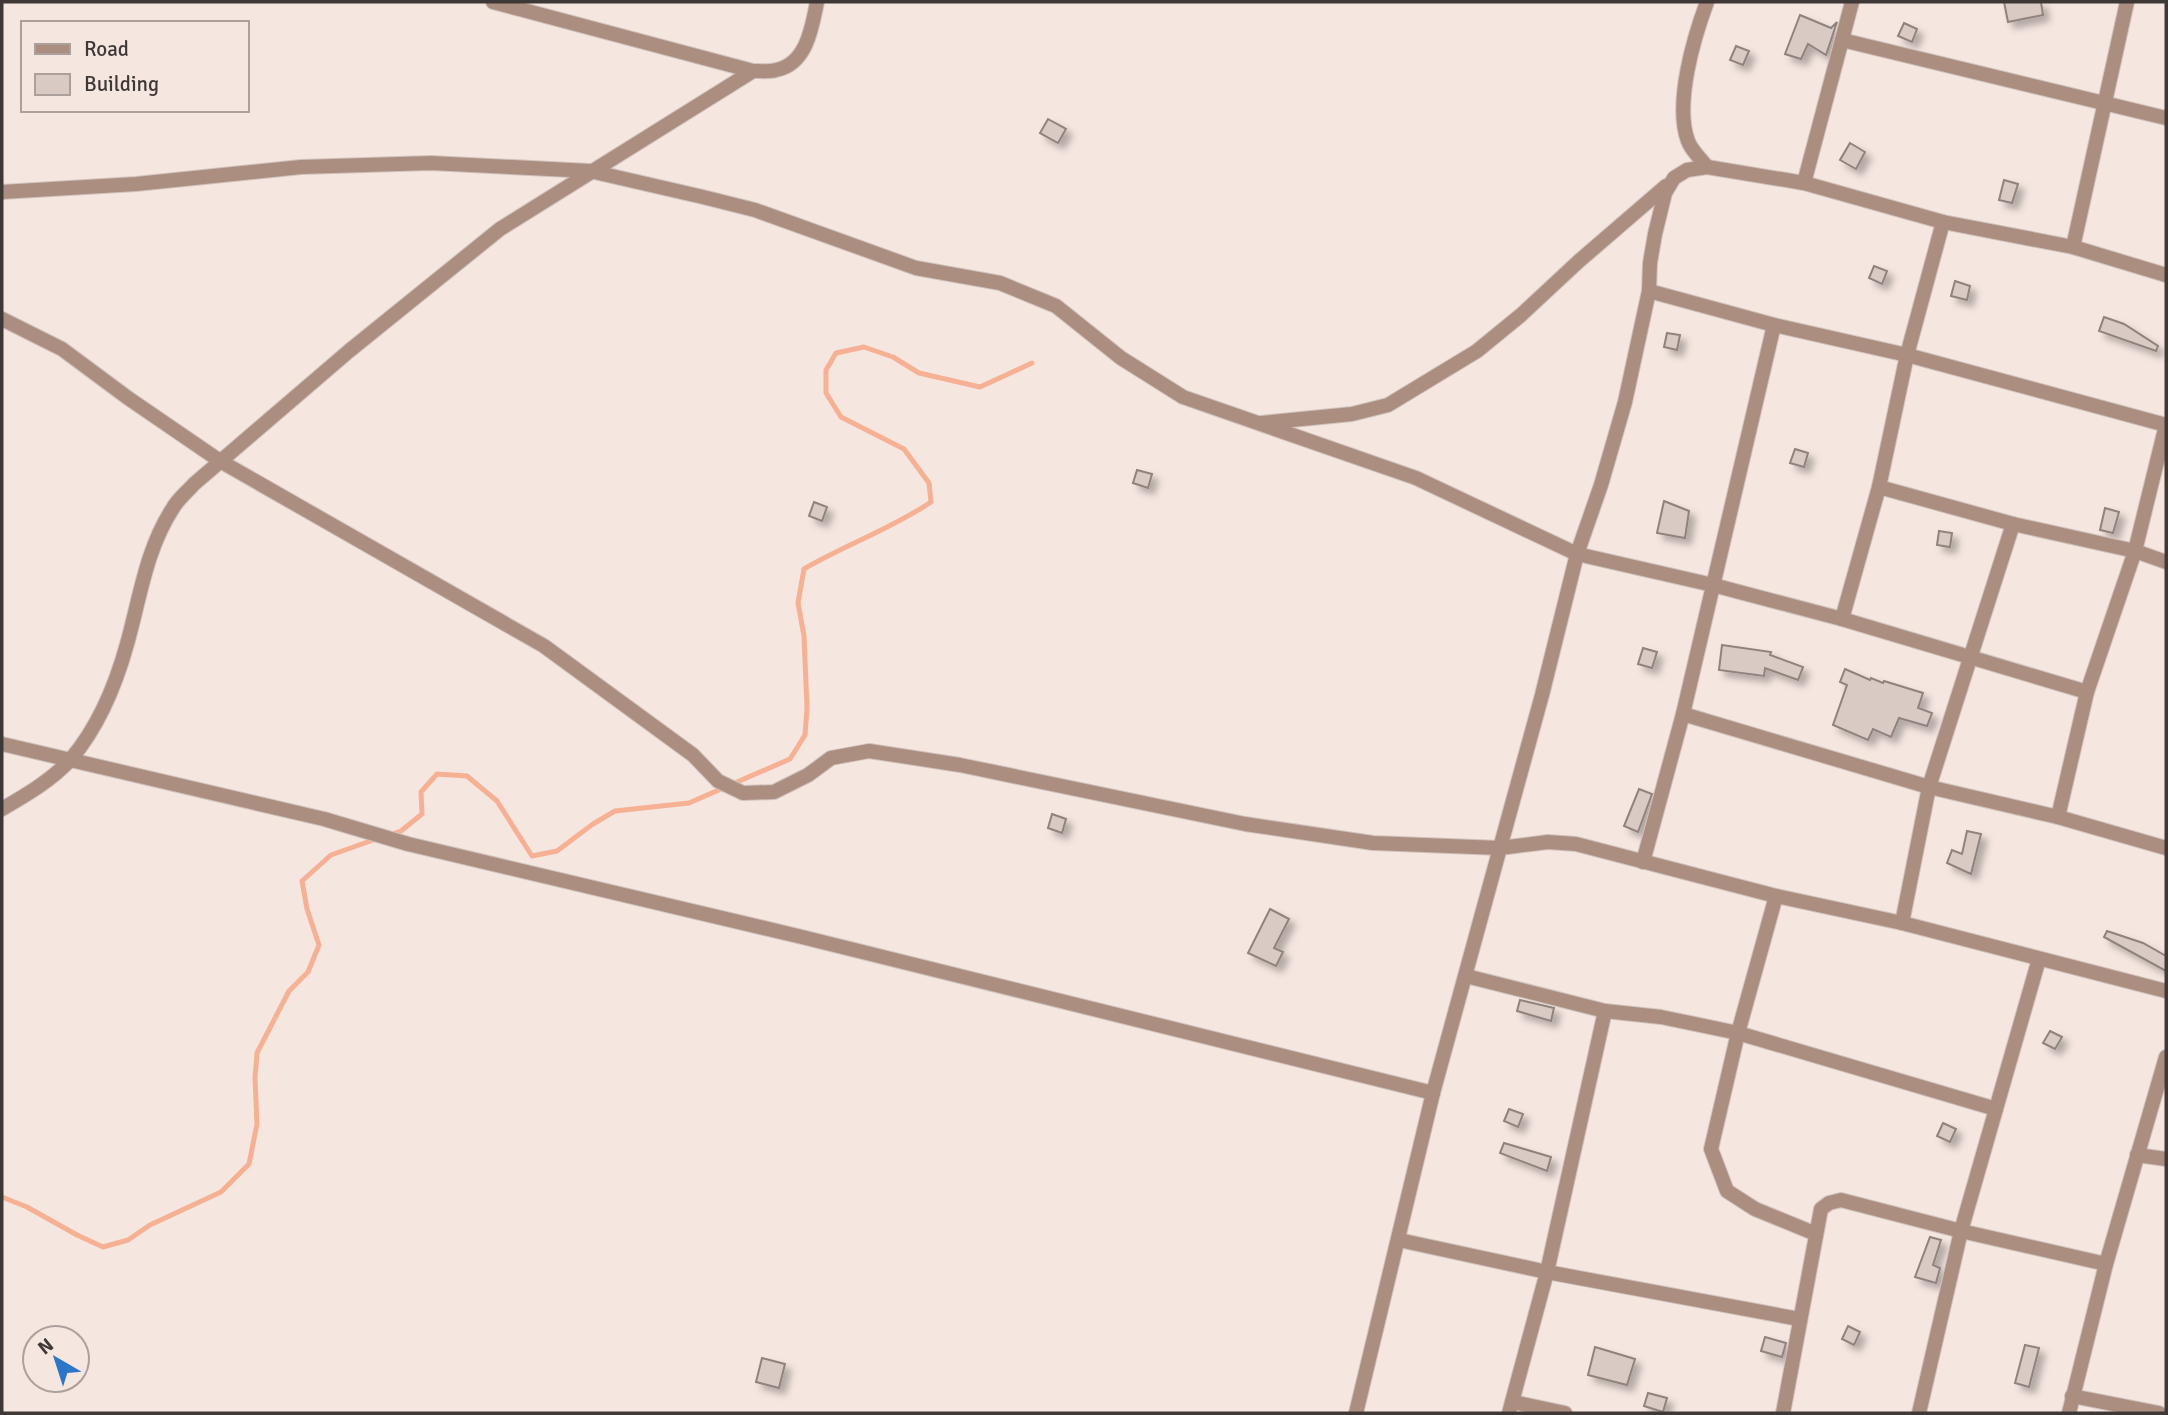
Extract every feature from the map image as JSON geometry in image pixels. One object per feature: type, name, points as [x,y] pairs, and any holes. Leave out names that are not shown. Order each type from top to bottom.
[{"type":"street","points":[[493,2],[753,71],[778,70],[797,59],[811,36],[817,2]]},
{"type":"street","points":[[1707,2],[1687,80],[1683,119],[1688,143],[1707,167]]},
{"type":"street","points":[[1804,183],[1852,2]]},
{"type":"street","points":[[2073,247],[2127,2]]},
{"type":"street","points":[[1842,40],[2166,118]]},
{"type":"street","points":[[2,809],[37,788],[70,759],[113,689],[150,556],[173,508],[194,484],[349,351],[500,229],[753,71]]},
{"type":"street","points":[[2,192],[135,184],[301,167],[431,163],[590,171],[755,210],[916,268],[1000,283],[1056,306],[1121,358],[1183,397],[1416,478],[1577,554],[1713,585],[1842,619],[2087,692]]},
{"type":"street","points":[[1260,423],[1352,414],[1388,405],[1477,351],[1680,173],[1707,167],[1804,183],[1943,222],[2073,247],[2166,275]]},
{"type":"street","points":[[1356,1413],[1433,1093],[1542,695],[1577,554],[1601,485],[1625,402],[1650,291],[1651,251],[1668,184]]},
{"type":"street","points":[[1842,619],[1879,487],[1908,355],[1943,222]]},
{"type":"street","points":[[1650,291],[1774,325],[1908,355],[2166,425],[2135,551],[2087,692],[2058,817]]},
{"type":"street","points":[[2,319],[62,349],[220,461],[544,646],[693,755],[718,781],[743,793],[774,792],[808,775],[831,758],[869,751],[960,765],[1245,824],[1373,842],[1500,848],[1548,842],[1576,844],[1776,896],[1902,923],[2166,991]]},
{"type":"street","points":[[1643,862],[1683,715],[1774,325]]},
{"type":"street","points":[[1879,487],[2013,524],[2135,551],[2166,562]]},
{"type":"street","points":[[1902,923],[1929,787],[2013,524]]},
{"type":"street","points":[[1683,715],[1929,787],[2058,817],[2166,848]]},
{"type":"street","points":[[2,744],[324,819],[408,844],[815,940],[1433,1093]]},
{"type":"street","points":[[1776,896],[1738,1033],[1711,1149],[1727,1191],[1740,1201],[1816,1234]]},
{"type":"street","points":[[1919,1413],[1961,1231],[2039,959]]},
{"type":"street","points":[[1466,976],[1605,1011],[1661,1017],[1738,1033],[1996,1109]]},
{"type":"street","points":[[1565,1413],[1511,1407],[1547,1272],[1605,1011]]},
{"type":"street","points":[[2069,1413],[2106,1264],[2166,1057]]},
{"type":"street","points":[[2137,1155],[2166,1159]]},
{"type":"street","points":[[1783,1413],[1821,1209],[1829,1203],[1841,1200],[2106,1264]]},
{"type":"street","points":[[1399,1240],[1547,1272],[1799,1319]]},
{"type":"street","points":[[2072,1396],[2159,1413]]},
{"type":"building","points":[[2004,2],[2041,2],[2043,15],[2008,22]]},
{"type":"building","points":[[1800,15],[1831,28],[1837,22],[1826,55],[1808,44],[1801,59],[1785,54]]},
{"type":"building","points":[[1904,23],[1917,29],[1912,42],[1898,36]]},
{"type":"building","points":[[1736,46],[1749,51],[1743,65],[1730,60]]},
{"type":"building","points":[[1048,119],[1066,129],[1058,143],[1040,133]]},
{"type":"building","points":[[1850,143],[1865,152],[1856,169],[1840,160]]},
{"type":"building","points":[[2004,180],[2018,184],[2012,203],[1999,200]]},
{"type":"building","points":[[1874,266],[1887,271],[1882,284],[1869,278]]},
{"type":"building","points":[[1955,281],[1970,286],[1967,300],[1951,296]]},
{"type":"building","points":[[2104,317],[2124,324],[2158,346],[2156,351],[2099,331]]},
{"type":"building","points":[[1667,333],[1680,335],[1677,350],[1664,347]]},
{"type":"building","points":[[1795,449],[1808,453],[1804,467],[1790,463]]},
{"type":"building","points":[[1137,470],[1152,474],[1148,488],[1133,483]]},
{"type":"building","points":[[1664,501],[1689,511],[1685,538],[1657,533]]},
{"type":"building","points":[[814,502],[827,507],[822,521],[809,516]]},
{"type":"building","points":[[2105,508],[2119,512],[2113,533],[2100,530]]},
{"type":"building","points":[[1939,531],[1952,533],[1950,547],[1937,545]]},
{"type":"building","points":[[1722,645],[1771,652],[1770,655],[1803,667],[1798,680],[1765,668],[1764,676],[1719,670]]},
{"type":"building","points":[[1643,648],[1657,652],[1652,668],[1638,664]]},
{"type":"building","points":[[1845,669],[1870,680],[1884,681],[1923,693],[1918,708],[1932,713],[1927,726],[1899,718],[1891,737],[1873,729],[1868,740],[1833,725],[1847,685],[1840,682]]},
{"type":"building","points":[[1639,789],[1652,794],[1638,832],[1624,826]]},
{"type":"building","points":[[1052,814],[1066,819],[1062,833],[1048,828]]},
{"type":"building","points":[[1967,831],[1981,834],[1971,874],[1947,863],[1952,850],[1962,854]]},
{"type":"building","points":[[1270,909],[1289,919],[1274,948],[1283,952],[1276,966],[1248,953]]},
{"type":"building","points":[[2107,931],[2143,943],[2166,956],[2166,971],[2104,937]]},
{"type":"building","points":[[1520,1000],[1554,1008],[1551,1021],[1517,1011]]},
{"type":"building","points":[[2050,1031],[2062,1037],[2055,1049],[2043,1043]]},
{"type":"building","points":[[1509,1109],[1523,1114],[1518,1127],[1504,1121]]},
{"type":"building","points":[[1943,1123],[1956,1129],[1950,1142],[1937,1136]]},
{"type":"building","points":[[1504,1143],[1551,1157],[1547,1171],[1500,1153]]},
{"type":"building","points":[[1930,1237],[1941,1240],[1933,1265],[1940,1268],[1936,1283],[1915,1277]]},
{"type":"building","points":[[1848,1326],[1860,1332],[1854,1345],[1842,1339]]},
{"type":"building","points":[[1765,1337],[1786,1343],[1782,1357],[1761,1351]]},
{"type":"building","points":[[2025,1345],[2039,1348],[2029,1387],[2015,1383]]},
{"type":"building","points":[[1595,1347],[1635,1359],[1627,1385],[1588,1375]]},
{"type":"building","points":[[762,1358],[785,1364],[779,1388],[756,1382]]},
{"type":"building","points":[[1648,1393],[1667,1398],[1663,1412],[1644,1406]]},
{"type":"waterway","points":[[389,835],[401,831],[422,814],[421,792],[437,774],[467,776],[497,801],[532,856],[557,851],[615,811],[689,803],[790,759],[805,735],[807,708],[804,636],[798,603],[804,569],[931,502],[929,483],[904,449],[841,417],[826,393],[826,370],[836,353],[864,347],[893,357],[919,373],[980,387],[1032,363]]},
{"type":"waterway","points":[[2,1197],[27,1207],[103,1247],[128,1240],[150,1225],[221,1192],[249,1164],[257,1124],[257,1053],[289,991],[308,972],[319,945],[307,909],[302,881],[331,855],[376,839]]}]
